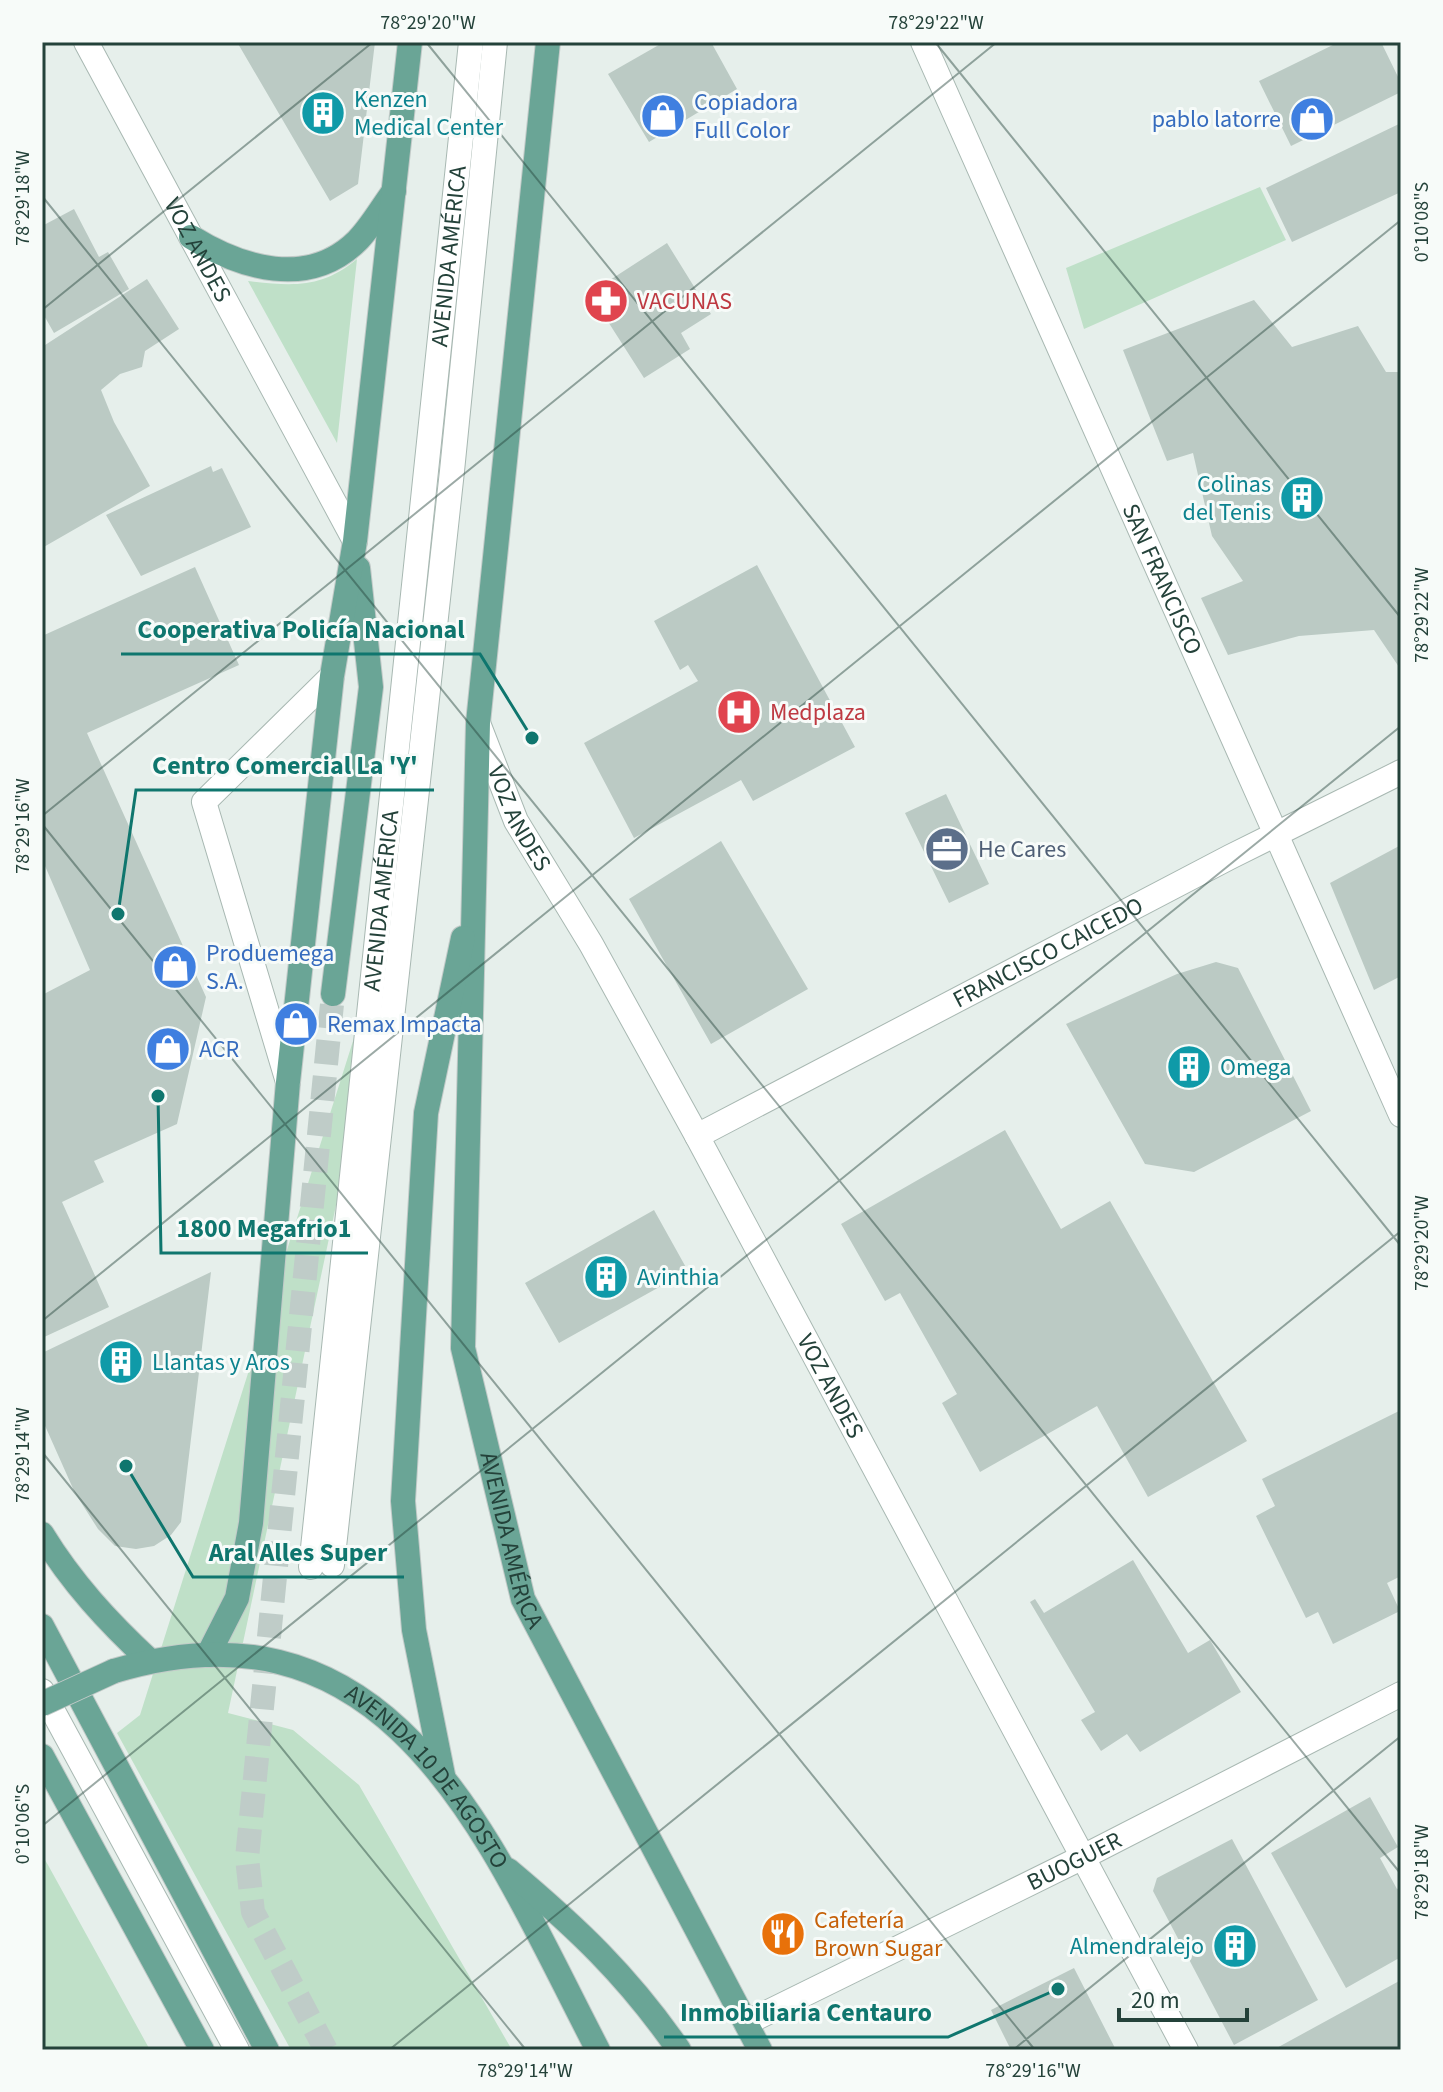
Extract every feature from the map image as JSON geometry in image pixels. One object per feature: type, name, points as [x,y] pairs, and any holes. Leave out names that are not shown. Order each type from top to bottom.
[{"type":"main road","name":"AVENIDA AMÉRICA","points":[[208,1655],[237,1598],[251,1523],[288,1082],[332,676],[355,541],[410,42]]},
{"type":"main road","name":"AVENIDA AMÉRICA","points":[[548,42],[478,723],[463,1348],[523,1599],[760,2050]]},
{"type":"main road","points":[[191,237],[223,257],[249,266],[309,267],[336,257],[358,240],[396,189]]},
{"type":"main road","name":"AVENIDA AMÉRICA","points":[[333,994],[371,687],[355,541]]},
{"type":"main road","name":"AVENIDA AMÉRICA","points":[[443,1775],[414,1630],[403,1501],[426,1113],[475,882]]},
{"type":"main road","points":[[42,1534],[64,1570],[110,1625],[150,1661]]},
{"type":"main road","points":[[42,1626],[267,2050]]},
{"type":"main road","name":"AVENIDA 10 DE AGOSTO","points":[[42,1704],[114,1671],[150,1661],[208,1655],[265,1660],[329,1679],[384,1713],[443,1775],[499,1862],[598,2050]]},
{"type":"main road","points":[[42,1756],[202,2050]]},
{"type":"main road","points":[[499,1862],[584,1933],[625,1977],[679,2050]]},
{"type":"street","name":"VOZ ANDES","points":[[86,42],[355,541]]},
{"type":"street","name":"AVENIDA AMÉRICA","points":[[471,42],[322,1566],[452,471],[495,42]]},
{"type":"street","name":"SAN FRANCISCO","points":[[923,42],[1401,1115]]},
{"type":"street","points":[[288,1082],[204,802],[332,676]]},
{"type":"street","name":"VOZ ANDES","points":[[478,723],[516,821],[591,944],[697,1136],[1186,2050]]},
{"type":"street","name":"FRANCISCO CAICEDO","points":[[697,1136],[1275,833],[1401,772]]},
{"type":"street","points":[[42,1691],[237,2050]]},
{"type":"street","name":"BUOGUER","points":[[746,2023],[1081,1858],[1401,1694]]},
{"type":"green space","points":[[1260,187],[1286,240],[1084,329],[1066,268]]},
{"type":"green space","points":[[357,259],[337,443],[248,281],[306,283],[331,276]]},
{"type":"green space","points":[[408,867],[228,1713],[293,1730],[359,1785],[512,2050],[291,2050],[117,1733],[140,1715]]},
{"type":"green space","points":[[42,1855],[48,1865],[150,2050],[42,2050]]},
{"type":"building","name":"Kenzen Medical Center","points":[[237,42],[375,42],[358,184],[330,201]]},
{"type":"building","name":"Copiadora Full Color","points":[[664,42],[711,42],[737,89],[649,142],[608,74]]},
{"type":"building","name":"pablo latorre","points":[[1339,42],[1381,42],[1401,83],[1401,92],[1291,146],[1259,81]]},
{"type":"building","points":[[1401,123],[1401,192],[1292,242],[1266,188]]},
{"type":"building","points":[[74,209],[99,257],[108,252],[129,289],[54,333],[42,312],[42,226]]},
{"type":"building","points":[[667,243],[711,314],[681,333],[690,349],[644,378],[598,306],[618,293],[610,280]]},
{"type":"building","points":[[147,279],[179,329],[145,351],[142,367],[120,374],[101,390],[114,422],[150,486],[42,548],[42,347]]},
{"type":"building","name":"Colinas del Tenis","points":[[1254,300],[1292,347],[1358,326],[1386,372],[1401,372],[1401,670],[1374,630],[1299,636],[1228,655],[1201,598],[1243,581],[1212,536],[1193,453],[1167,461],[1123,350]]},
{"type":"building","points":[[211,466],[213,472],[222,468],[251,527],[141,576],[106,515]]},
{"type":"building","name":"Medplaza","points":[[757,565],[855,747],[753,801],[741,780],[634,838],[584,743],[698,681],[688,665],[680,670],[654,621]]},
{"type":"building","points":[[195,567],[239,665],[87,733],[206,997],[177,1124],[94,1161],[104,1182],[62,1202],[109,1307],[42,1338],[42,995],[90,970],[42,859],[42,636]]},
{"type":"building","name":"He Cares","points":[[946,794],[989,884],[949,903],[905,813]]},
{"type":"building","points":[[721,841],[808,989],[711,1044],[629,899]]},
{"type":"building","points":[[1401,845],[1401,976],[1374,990],[1330,883]]},
{"type":"building","name":"Omega","points":[[1216,962],[1238,968],[1311,1111],[1194,1172],[1145,1164],[1066,1024],[1177,974]]},
{"type":"building","points":[[1005,1130],[1061,1229],[1110,1201],[1247,1441],[1148,1497],[1097,1406],[980,1472],[942,1403],[957,1394],[900,1293],[885,1301],[841,1224]]},
{"type":"building","name":"Avinthia","points":[[654,1210],[688,1271],[559,1343],[525,1283]]},
{"type":"building","points":[[211,1272],[181,1522],[171,1535],[154,1546],[136,1549],[115,1546],[98,1529],[75,1493],[42,1419],[42,1353]]},
{"type":"building","points":[[1401,1410],[1401,1576],[1387,1583],[1400,1611],[1333,1644],[1318,1612],[1306,1618],[1256,1516],[1275,1506],[1262,1479]]},
{"type":"building","points":[[1133,1560],[1188,1653],[1210,1640],[1241,1692],[1140,1752],[1127,1734],[1101,1751],[1081,1720],[1095,1712],[1030,1602],[1035,1599],[1044,1613]]},
{"type":"building","points":[[1370,1797],[1398,1847],[1380,1858],[1397,1889],[1401,1887],[1401,1957],[1346,1988],[1271,1853]]},
{"type":"building","name":"Almendralejo","points":[[1232,1839],[1318,2000],[1234,2045],[1153,1891],[1157,1878]]},
{"type":"building","points":[[1074,1968],[1116,2050],[1011,2050],[991,2010]]},
{"type":"building","points":[[1401,1980],[1401,2050],[1273,2050]]},
{"type":"tunnel","points":[[326,2050],[253,1912],[247,1858],[333,994]]},
{"type":"place","name":"Kenzen Medical Center","points":[[323,113]]},
{"type":"place","name":"Copiadora Full Color","points":[[663,116]]},
{"type":"place","name":"pablo latorre","points":[[1312,119]]},
{"type":"place","name":"VACUNAS","points":[[606,301]]},
{"type":"place","name":"Colinas del Tenis","points":[[1302,498]]},
{"type":"place","name":"Medplaza","points":[[739,712]]},
{"type":"place","name":"Cooperativa Policía Nacional","points":[[532,738]]},
{"type":"place","name":"He Cares","points":[[947,849]]},
{"type":"place","name":"Centro Comercial La 'Y'","points":[[118,914]]},
{"type":"place","name":"Produemega S.A.","points":[[175,967]]},
{"type":"place","name":"Remax Impacta","points":[[296,1024]]},
{"type":"place","name":"ACR","points":[[168,1049]]},
{"type":"place","name":"Omega","points":[[1189,1067]]},
{"type":"place","name":"1800 Megafrio1","points":[[158,1096]]},
{"type":"place","name":"Avinthia","points":[[606,1277]]},
{"type":"place","name":"Llantas y Aros","points":[[121,1362]]},
{"type":"place","name":"Aral Alles Super","points":[[126,1466]]},
{"type":"place","name":"Cafetería Brown Sugar","points":[[783,1934]]},
{"type":"place","name":"Almendralejo","points":[[1235,1946]]},
{"type":"place","name":"Inmobiliaria Centauro","points":[[1058,1989]]}]
